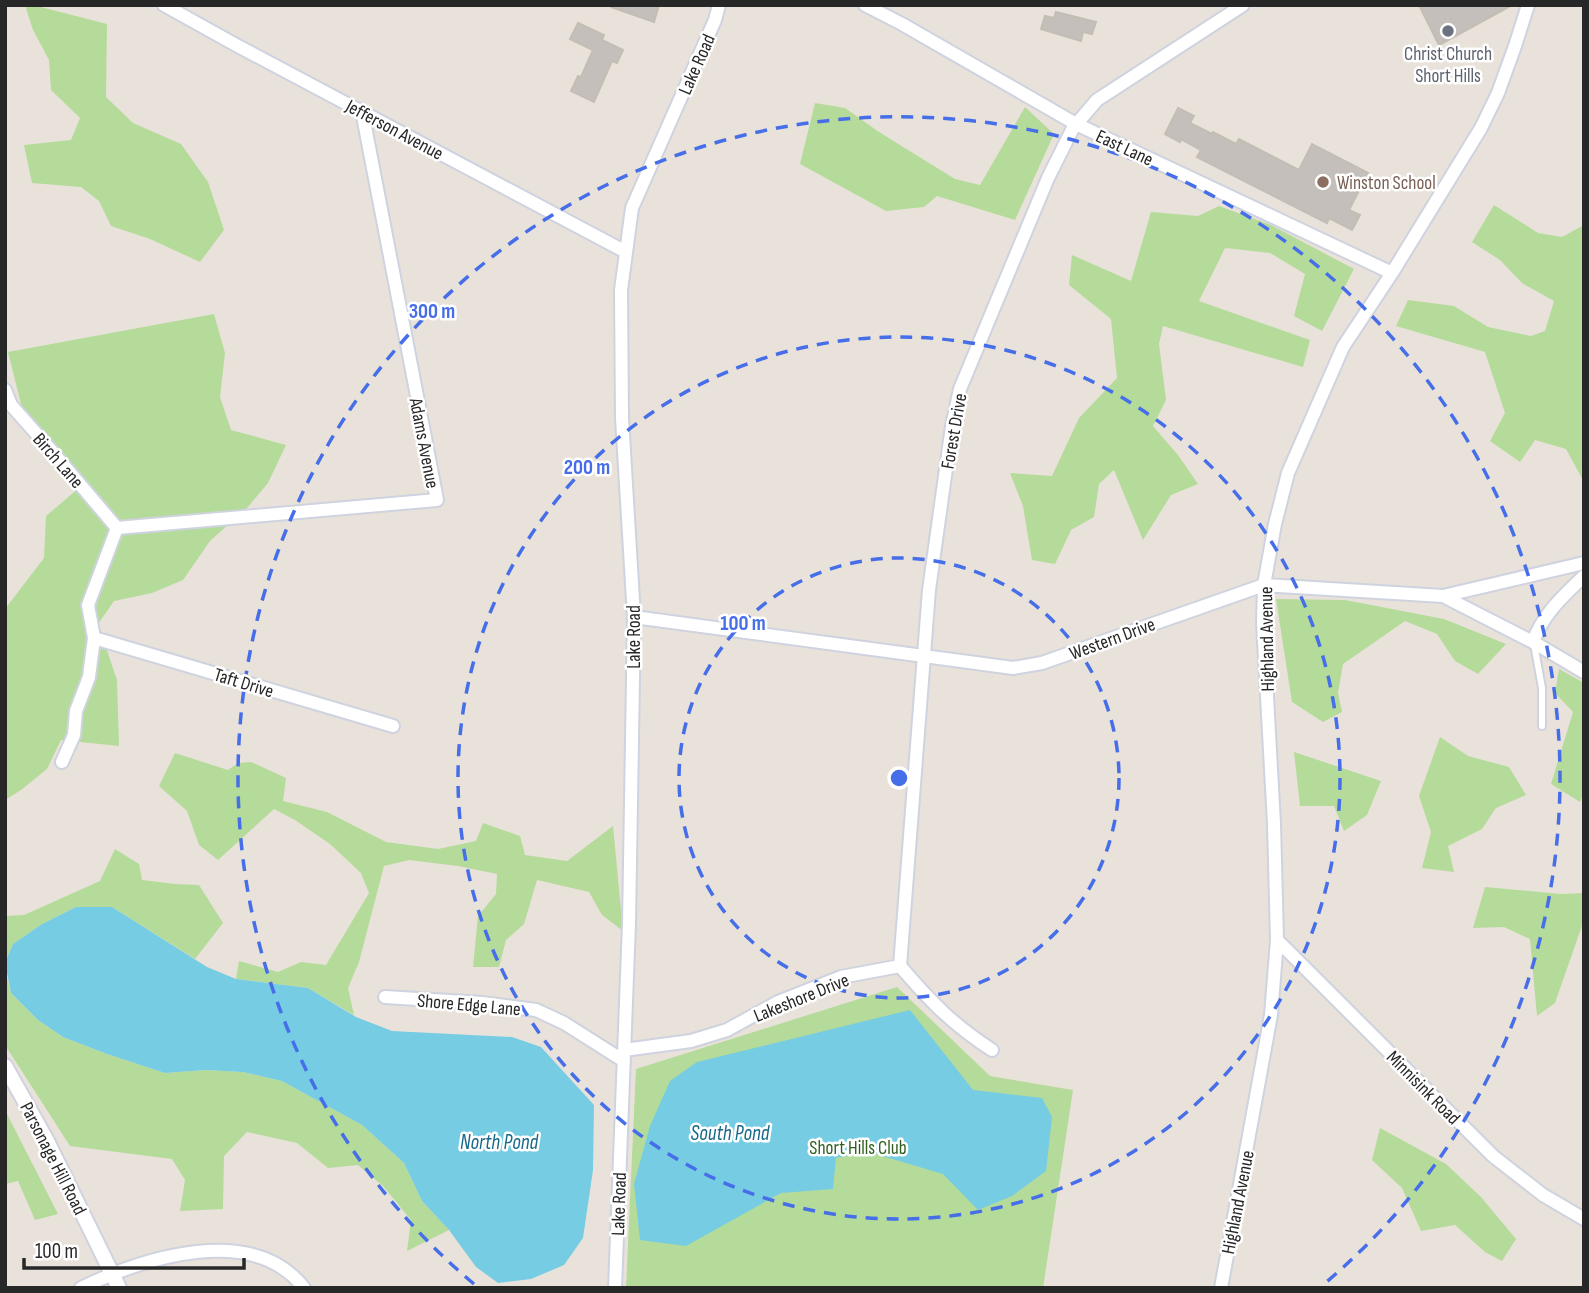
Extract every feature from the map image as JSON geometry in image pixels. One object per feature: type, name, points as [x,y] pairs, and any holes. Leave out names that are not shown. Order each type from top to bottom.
[{"type":"street","name":"Jefferson Avenue","points":[[164,5],[626,252]]},
{"type":"street","name":"Lake Road","points":[[615,1288],[629,924],[634,617],[622,418],[621,290],[632,208],[715,20],[719,5]]},
{"type":"street","name":"East Lane","points":[[865,5],[1076,124],[1392,273]]},
{"type":"street","name":"Forest Drive","points":[[900,966],[931,577],[952,426],[960,388],[1048,178],[1076,124],[1097,100],[1243,5]]},
{"type":"street","name":"Highland Avenue","points":[[1221,1288],[1271,1015],[1277,940],[1274,824],[1263,623],[1264,584],[1275,524],[1288,473],[1343,347],[1481,128],[1498,93],[1528,5]]},
{"type":"street","name":"Adams Avenue","points":[[117,528],[436,500],[362,111]]},
{"type":"street","name":"Birch Lane","points":[[5,390],[11,405],[117,528]]},
{"type":"street","points":[[62,762],[74,734],[76,711],[89,677],[94,638],[88,605],[117,528]]},
{"type":"street","name":"Western Drive","points":[[634,617],[1013,668],[1042,663],[1264,584],[1443,596],[1584,563]]},
{"type":"street","points":[[1533,642],[1552,606],[1584,576]]},
{"type":"street","points":[[1443,596],[1533,642],[1584,672]]},
{"type":"street","name":"Taft Drive","points":[[94,638],[393,726]]},
{"type":"street","name":"Minnisink Road","points":[[1277,940],[1493,1156],[1543,1195],[1584,1219]]},
{"type":"street","points":[[900,966],[945,1015],[968,1035],[992,1050]]},
{"type":"street","name":"Lakeshore Drive","points":[[624,1056],[727,1030],[778,1002],[841,977],[900,966]]},
{"type":"street","name":"Shore Edge Lane","points":[[385,997],[482,1003],[536,1010],[624,1056]]},
{"type":"street","name":"Parsonage Hill Road","points":[[5,1066],[47,1141],[119,1288]]},
{"type":"street","points":[[81,1288],[113,1273],[192,1251],[229,1251],[260,1256],[283,1267],[304,1288]]},
{"type":"lane","points":[[1533,642],[1542,688],[1542,726]]},
{"type":"green space","points":[[25,5],[107,24],[106,97],[133,123],[181,144],[208,182],[224,230],[200,262],[150,239],[111,226],[99,201],[81,187],[32,183],[24,145],[71,140],[80,118],[51,90],[49,60],[33,30]]},
{"type":"green space","points":[[815,103],[845,108],[955,179],[980,185],[1025,107],[1054,134],[1015,220],[937,196],[924,207],[886,211],[800,164]]},
{"type":"green space","points":[[1494,205],[1538,233],[1562,237],[1584,225],[1584,482],[1566,449],[1535,440],[1520,462],[1490,441],[1505,413],[1485,352],[1396,326],[1408,300],[1454,306],[1488,327],[1531,336],[1545,331],[1554,301],[1522,283],[1500,260],[1472,242]]},
{"type":"green space","points":[[1219,206],[1271,225],[1354,269],[1322,331],[1294,316],[1305,274],[1270,253],[1225,248],[1199,301],[1310,340],[1303,367],[1163,326],[1159,344],[1166,400],[1153,426],[1198,484],[1171,495],[1143,540],[1114,470],[1099,484],[1094,517],[1071,530],[1055,564],[1032,560],[1023,506],[1010,473],[1052,476],[1079,418],[1117,378],[1111,319],[1069,285],[1072,255],[1131,281],[1151,212],[1198,216]]},
{"type":"green space","points":[[214,314],[225,353],[220,397],[231,430],[286,445],[268,483],[247,508],[210,541],[183,580],[152,593],[114,601],[98,624],[117,680],[119,746],[61,740],[47,769],[5,800],[5,609],[44,558],[46,516],[86,482],[22,408],[8,352]]},
{"type":"green space","points":[[1276,599],[1345,600],[1444,619],[1506,644],[1478,674],[1455,661],[1437,634],[1405,621],[1343,664],[1338,693],[1342,712],[1323,722],[1292,702]]},
{"type":"green space","points":[[1559,669],[1584,683],[1584,792],[1580,802],[1551,784],[1573,712],[1555,693]]},
{"type":"green space","points":[[1440,737],[1468,756],[1509,767],[1526,795],[1496,808],[1482,829],[1448,846],[1454,872],[1422,868],[1431,832],[1419,796]]},
{"type":"green space","points":[[1294,752],[1381,781],[1367,815],[1344,831],[1334,806],[1300,806]]},
{"type":"green space","points":[[175,753],[228,770],[238,763],[251,762],[286,778],[283,801],[327,812],[386,842],[438,849],[476,841],[483,823],[520,836],[525,855],[567,861],[613,826],[623,931],[602,915],[589,892],[537,880],[524,924],[506,940],[499,967],[473,967],[478,916],[496,894],[497,874],[409,860],[384,866],[359,962],[348,988],[354,1015],[308,988],[236,979],[239,961],[278,972],[301,962],[326,965],[369,893],[361,873],[330,844],[274,809],[218,860],[199,845],[187,811],[159,786]]},
{"type":"green space","points":[[115,849],[139,864],[142,880],[199,885],[223,923],[195,959],[112,907],[76,907],[42,924],[13,944],[5,963],[5,916],[24,915],[100,881]]},
{"type":"green space","points":[[1485,887],[1561,894],[1584,893],[1584,920],[1555,1003],[1537,1016],[1530,939],[1504,927],[1473,928]]},
{"type":"green space","points":[[5,969],[11,993],[38,1020],[63,1037],[165,1073],[206,1070],[243,1072],[282,1081],[362,1125],[404,1163],[422,1201],[449,1230],[407,1251],[411,1220],[383,1186],[358,1165],[328,1168],[297,1143],[247,1132],[224,1156],[223,1209],[180,1211],[185,1180],[172,1159],[70,1146],[5,1045]]},
{"type":"green space","name":"Short Hills Club","points":[[897,987],[990,1076],[1073,1090],[1043,1288],[626,1288],[636,1069]]},
{"type":"green space","points":[[5,1110],[58,1214],[35,1220],[18,1181],[5,1184]]},
{"type":"green space","points":[[1380,1128],[1446,1164],[1481,1197],[1516,1239],[1502,1261],[1485,1252],[1455,1225],[1421,1231],[1402,1188],[1372,1160]]},
{"type":"water","name":"North Pond","points":[[76,907],[112,907],[207,967],[236,979],[308,988],[356,1017],[392,1031],[512,1037],[541,1047],[594,1105],[593,1170],[583,1238],[564,1265],[531,1279],[498,1283],[476,1267],[449,1230],[422,1201],[404,1163],[362,1125],[282,1081],[243,1072],[206,1070],[165,1073],[63,1037],[38,1020],[11,993],[5,963],[13,944],[42,924]]},
{"type":"water","name":"South Pond","points":[[910,1010],[973,1090],[1042,1098],[1052,1117],[1046,1171],[1012,1196],[978,1210],[943,1174],[869,1152],[836,1158],[833,1189],[781,1193],[686,1246],[640,1240],[634,1184],[650,1126],[670,1081],[697,1062]]},
{"type":"building","points":[[611,5],[659,5],[654,22]]},
{"type":"building","name":"Christ Church Short Hills","points":[[1419,5],[1512,5],[1439,45]]},
{"type":"building","points":[[1056,12],[1096,22],[1092,34],[1083,32],[1081,41],[1041,29],[1045,16],[1054,18]]},
{"type":"building","points":[[578,23],[604,35],[602,40],[623,50],[617,63],[612,61],[594,102],[571,91],[578,76],[581,77],[593,50],[570,39]]},
{"type":"building","points":[[1178,108],[1194,116],[1190,123],[1236,144],[1239,139],[1299,170],[1312,144],[1368,173],[1349,210],[1360,215],[1352,230],[1329,218],[1327,223],[1197,157],[1201,150],[1165,134]]},
{"type":"place","name":"Christ Church Short Hills","points":[[1448,31]]},
{"type":"place","name":"Winston School","points":[[1323,182]]}]
